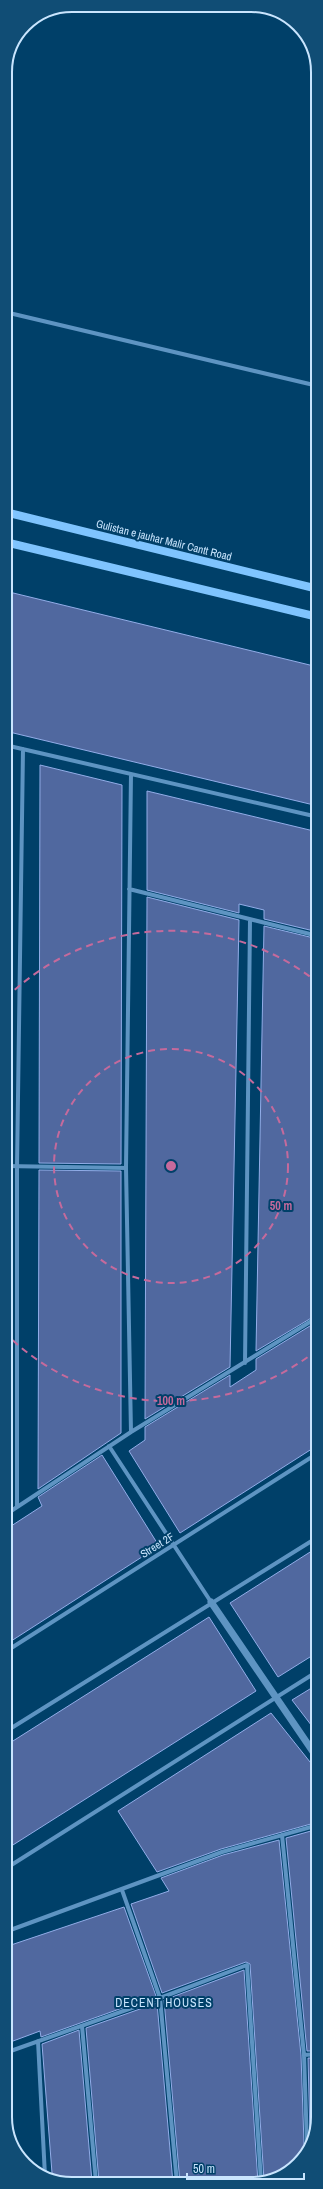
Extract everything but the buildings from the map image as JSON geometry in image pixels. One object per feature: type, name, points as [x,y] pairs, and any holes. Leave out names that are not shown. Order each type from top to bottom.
[{"type":"main road","name":"Gulistan e jauhar Malir Cantt Road","points":[[12,514],[311,587]]},
{"type":"main road","points":[[12,544],[311,615]]},
{"type":"street","points":[[12,314],[311,384]]},
{"type":"street","points":[[12,747],[311,816]]},
{"type":"street","points":[[17,1506],[17,1166],[23,749]]},
{"type":"street","points":[[130,774],[126,1168],[131,1432]]},
{"type":"street","points":[[129,889],[311,934]]},
{"type":"street","points":[[245,1363],[250,920]]},
{"type":"street","points":[[12,1166],[126,1168]]},
{"type":"street","points":[[12,1509],[131,1432],[311,1321]]},
{"type":"street","points":[[109,1446],[173,1546],[311,1749]]},
{"type":"street","name":"Street 2F","points":[[12,1648],[311,1457]]},
{"type":"street","points":[[12,1728],[211,1602],[311,1541]]},
{"type":"street","points":[[12,1866],[311,1675]]},
{"type":"street","points":[[12,1929],[222,1852],[311,1827]]},
{"type":"street","points":[[282,1835],[304,2055],[307,2138]]},
{"type":"street","points":[[122,1890],[160,1998],[177,2177]]},
{"type":"street","points":[[12,2050],[160,1998],[247,1965],[261,2176]]},
{"type":"street","points":[[82,2026],[96,2177]]},
{"type":"street","points":[[38,2041],[45,2170]]},
{"type":"street","points":[[304,2055],[311,2054]]},
{"type":"district","name":"DECENT HOUSES","points":[[164,2003]]}]
